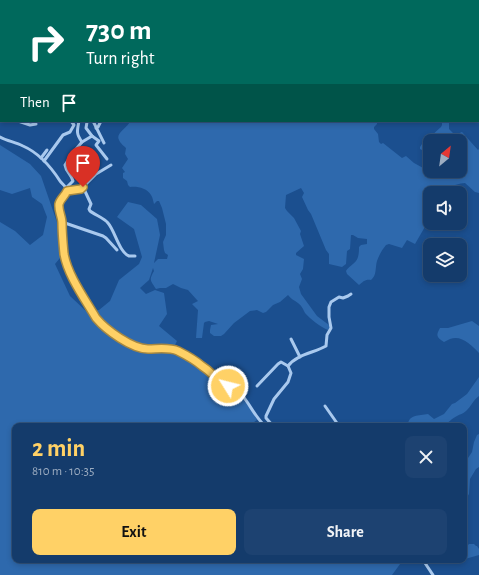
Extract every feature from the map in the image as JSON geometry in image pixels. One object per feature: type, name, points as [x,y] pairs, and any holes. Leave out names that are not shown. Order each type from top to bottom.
[{"type":"street","points":[[21,122],[30,125],[36,124]]},
{"type":"street","points":[[44,161],[62,135],[71,130],[74,125],[72,122]]},
{"type":"street","points":[[79,122],[77,134],[82,142]]},
{"type":"street","points":[[89,122],[86,128],[92,136],[99,141],[96,145],[107,159]]},
{"type":"street","points":[[90,122],[96,128],[104,143]]},
{"type":"street","points":[[96,128],[100,122]]},
{"type":"street","points":[[92,136],[82,142],[65,165],[65,170],[73,181],[66,190],[67,194],[60,202],[59,206],[62,222],[62,238],[68,266],[96,318],[116,335],[137,348],[173,349],[200,364],[219,382],[234,388],[241,394],[253,409],[261,423]]},
{"type":"street","points":[[0,137],[24,146],[41,158],[53,170],[66,190]]},
{"type":"street","points":[[41,158],[47,150]]},
{"type":"street","points":[[66,190],[81,189],[96,174],[111,165]]},
{"type":"street","points":[[83,187],[92,204],[90,211],[110,225],[126,254],[135,256]]},
{"type":"street","points":[[62,222],[103,236],[117,250]]},
{"type":"street","points":[[288,366],[300,357],[326,346],[327,335],[331,328],[329,312],[330,304],[333,300],[339,297],[343,298],[351,294]]},
{"type":"street","points":[[291,339],[300,357]]},
{"type":"street","points":[[257,386],[281,362],[288,366],[291,373],[288,382],[274,399],[266,416],[270,423]]},
{"type":"street","points":[[325,406],[337,423]]},
{"type":"street","points":[[425,563],[433,575]]},
{"type":"shaded area","points":[[130,122],[377,122],[374,129],[378,134],[379,142],[381,144],[383,143],[402,158],[406,156],[423,168],[423,178],[467,178],[467,138],[478,150],[479,149],[479,193],[475,192],[465,183],[453,186],[423,186],[423,230],[415,244],[407,240],[402,248],[389,244],[386,245],[376,264],[373,278],[371,280],[364,281],[359,285],[347,274],[346,271],[356,261],[359,247],[367,244],[367,239],[358,238],[351,235],[350,249],[347,251],[346,264],[342,267],[329,264],[329,254],[302,197],[304,193],[301,188],[286,195],[285,208],[294,218],[301,231],[300,234],[304,246],[296,253],[296,255],[304,259],[303,269],[300,274],[302,279],[299,287],[301,294],[317,316],[329,325],[330,327],[328,330],[310,318],[300,305],[288,295],[280,302],[273,305],[266,312],[263,313],[257,310],[250,311],[234,323],[221,336],[214,336],[210,333],[211,325],[218,324],[209,321],[205,322],[202,338],[196,338],[198,310],[192,304],[198,301],[188,290],[173,284],[166,288],[156,289],[151,280],[151,276],[154,271],[153,268],[149,280],[140,288],[146,294],[155,290],[164,293],[167,314],[159,326],[177,341],[173,349],[188,356],[213,375],[219,383],[233,389],[251,409],[257,420],[252,423],[12,423],[12,563],[401,563],[392,575],[0,575],[0,222],[15,231],[30,245],[43,235],[47,217],[42,204],[32,197],[30,188],[12,194],[0,190],[0,145],[30,164],[41,176],[60,231],[65,252],[55,264],[70,296],[87,312],[99,310],[110,301],[119,280],[139,264],[142,257],[134,229],[117,217],[128,202],[141,205],[157,219],[160,235],[154,263],[158,259],[167,259],[168,255],[165,253],[163,242],[166,235],[166,224],[159,201],[154,204],[152,196],[147,191],[139,187],[130,187],[127,181],[123,178],[123,173],[125,172],[122,168],[128,159],[125,154],[126,148],[120,142],[118,137]]},
{"type":"shaded area","points":[[442,122],[449,122],[449,129],[454,134],[433,134],[441,127]]},
{"type":"shaded area","points":[[423,143],[423,150],[420,149]]},
{"type":"shaded area","points":[[472,321],[479,326],[479,353],[469,344],[458,338],[450,339],[444,342],[439,339],[437,334],[440,328],[448,328]]},
{"type":"shaded area","points":[[479,377],[479,396],[465,412],[448,423],[408,423],[412,417],[428,414],[434,419],[444,414],[452,404],[467,394]]},
{"type":"shaded area","points":[[479,434],[479,467],[470,479],[469,494],[467,497],[467,460],[472,452],[477,435]]},
{"type":"shaded area","points":[[469,544],[474,544],[477,546],[479,549],[479,555],[467,558],[467,546]]},
{"type":"route","points":[[83,187],[81,189],[67,191],[67,194],[60,202],[59,206],[62,222],[62,238],[65,255],[72,276],[96,318],[116,335],[137,348],[168,348],[177,350],[200,364],[221,384],[228,386]]}]
